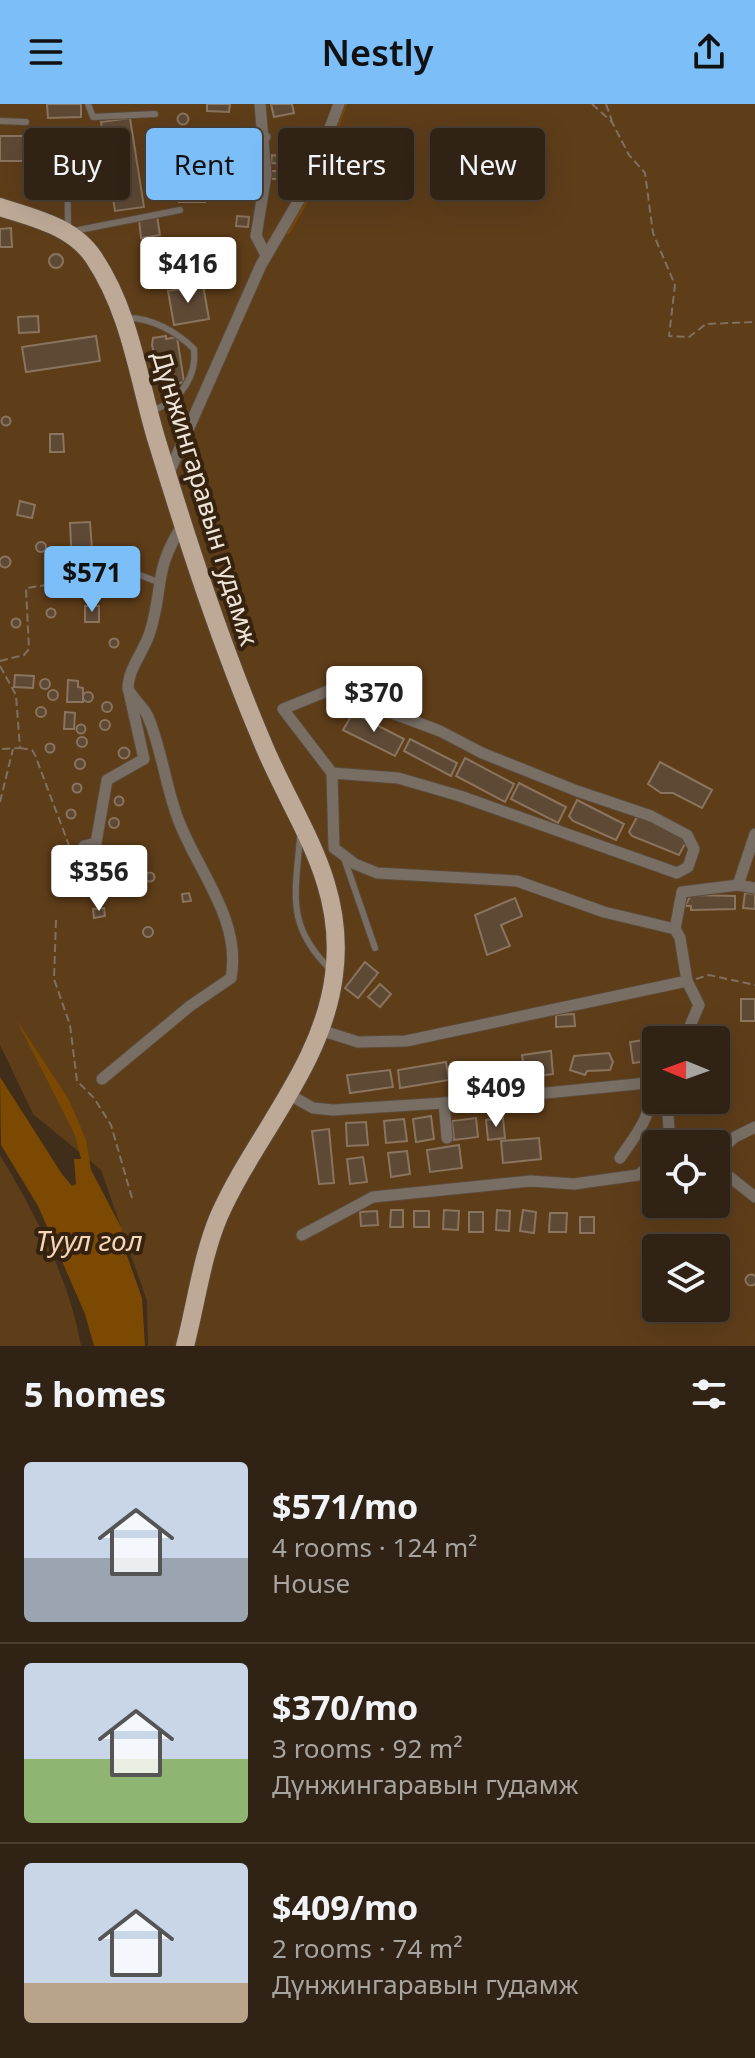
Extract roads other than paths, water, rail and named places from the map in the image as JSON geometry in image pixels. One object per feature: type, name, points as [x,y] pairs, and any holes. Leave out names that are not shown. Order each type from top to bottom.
[{"type":"main road","name":"Дүнжингаравын гудамж","points":[[0,207],[67,233],[93,256],[125,318],[148,411],[211,615],[260,736],[302,822],[326,851],[335,931],[335,974],[320,1030],[288,1094],[220,1214],[185,1346]]},
{"type":"street","points":[[260,104],[265,137],[265,190],[255,232],[266,255]]},
{"type":"street","points":[[167,475],[266,255],[309,183],[339,104]]},
{"type":"street","points":[[84,846],[96,843],[107,780],[144,759],[128,689],[131,672],[151,630],[161,561],[182,526]]},
{"type":"street","points":[[102,1079],[190,1006],[231,978],[233,965],[232,950],[211,880],[177,816],[147,714],[128,689]]},
{"type":"street","points":[[330,690],[440,731],[482,753],[577,791],[651,816],[687,835],[694,849],[688,867],[677,873],[460,796],[398,778],[332,773],[283,709],[330,690]]},
{"type":"street","name":"Дүнжингаравын гудамж","points":[[332,773],[326,851],[377,873],[517,881],[604,912],[675,929]]},
{"type":"street","points":[[738,885],[755,834]]},
{"type":"street","points":[[690,1026],[699,1005],[687,981],[680,938],[675,929],[682,892],[738,885],[755,888]]},
{"type":"street","points":[[320,1030],[358,1042],[406,1041],[687,981]]},
{"type":"street","points":[[288,1094],[313,1108],[333,1110],[444,1103],[647,1083],[650,1090],[645,1121],[620,1158]]},
{"type":"street","points":[[444,1103],[447,1138]]},
{"type":"street","points":[[730,1141],[755,1127]]},
{"type":"street","points":[[302,1235],[373,1197],[531,1181],[574,1184],[642,1172]]},
{"type":"street","points":[[730,1177],[755,1197]]},
{"type":"lane","points":[[88,104],[93,117],[155,114]]},
{"type":"lane","points":[[0,121],[26,122]]},
{"type":"lane","points":[[68,200],[67,233],[180,210]]},
{"type":"lane","points":[[125,318],[142,318],[159,325],[182,337],[194,349],[193,370],[186,386],[175,399],[148,411]]},
{"type":"lane","points":[[124,569],[158,582]]},
{"type":"lane","points":[[302,822],[297,891],[299,922],[309,949],[335,974]]},
{"type":"lane","points":[[344,858],[375,948]]},
{"type":"water","name":"Туул гол","points":[[16,1019],[69,1100],[86,1140],[91,1170],[122,1229],[125,1250],[142,1298],[145,1346],[94,1346],[85,1314],[38,1206],[1,1145],[0,1077],[62,1174],[72,1186],[76,1184],[74,1159],[81,1159],[75,1135]]},
{"type":"waterway","points":[[288,233],[314,189],[346,104]]}]
